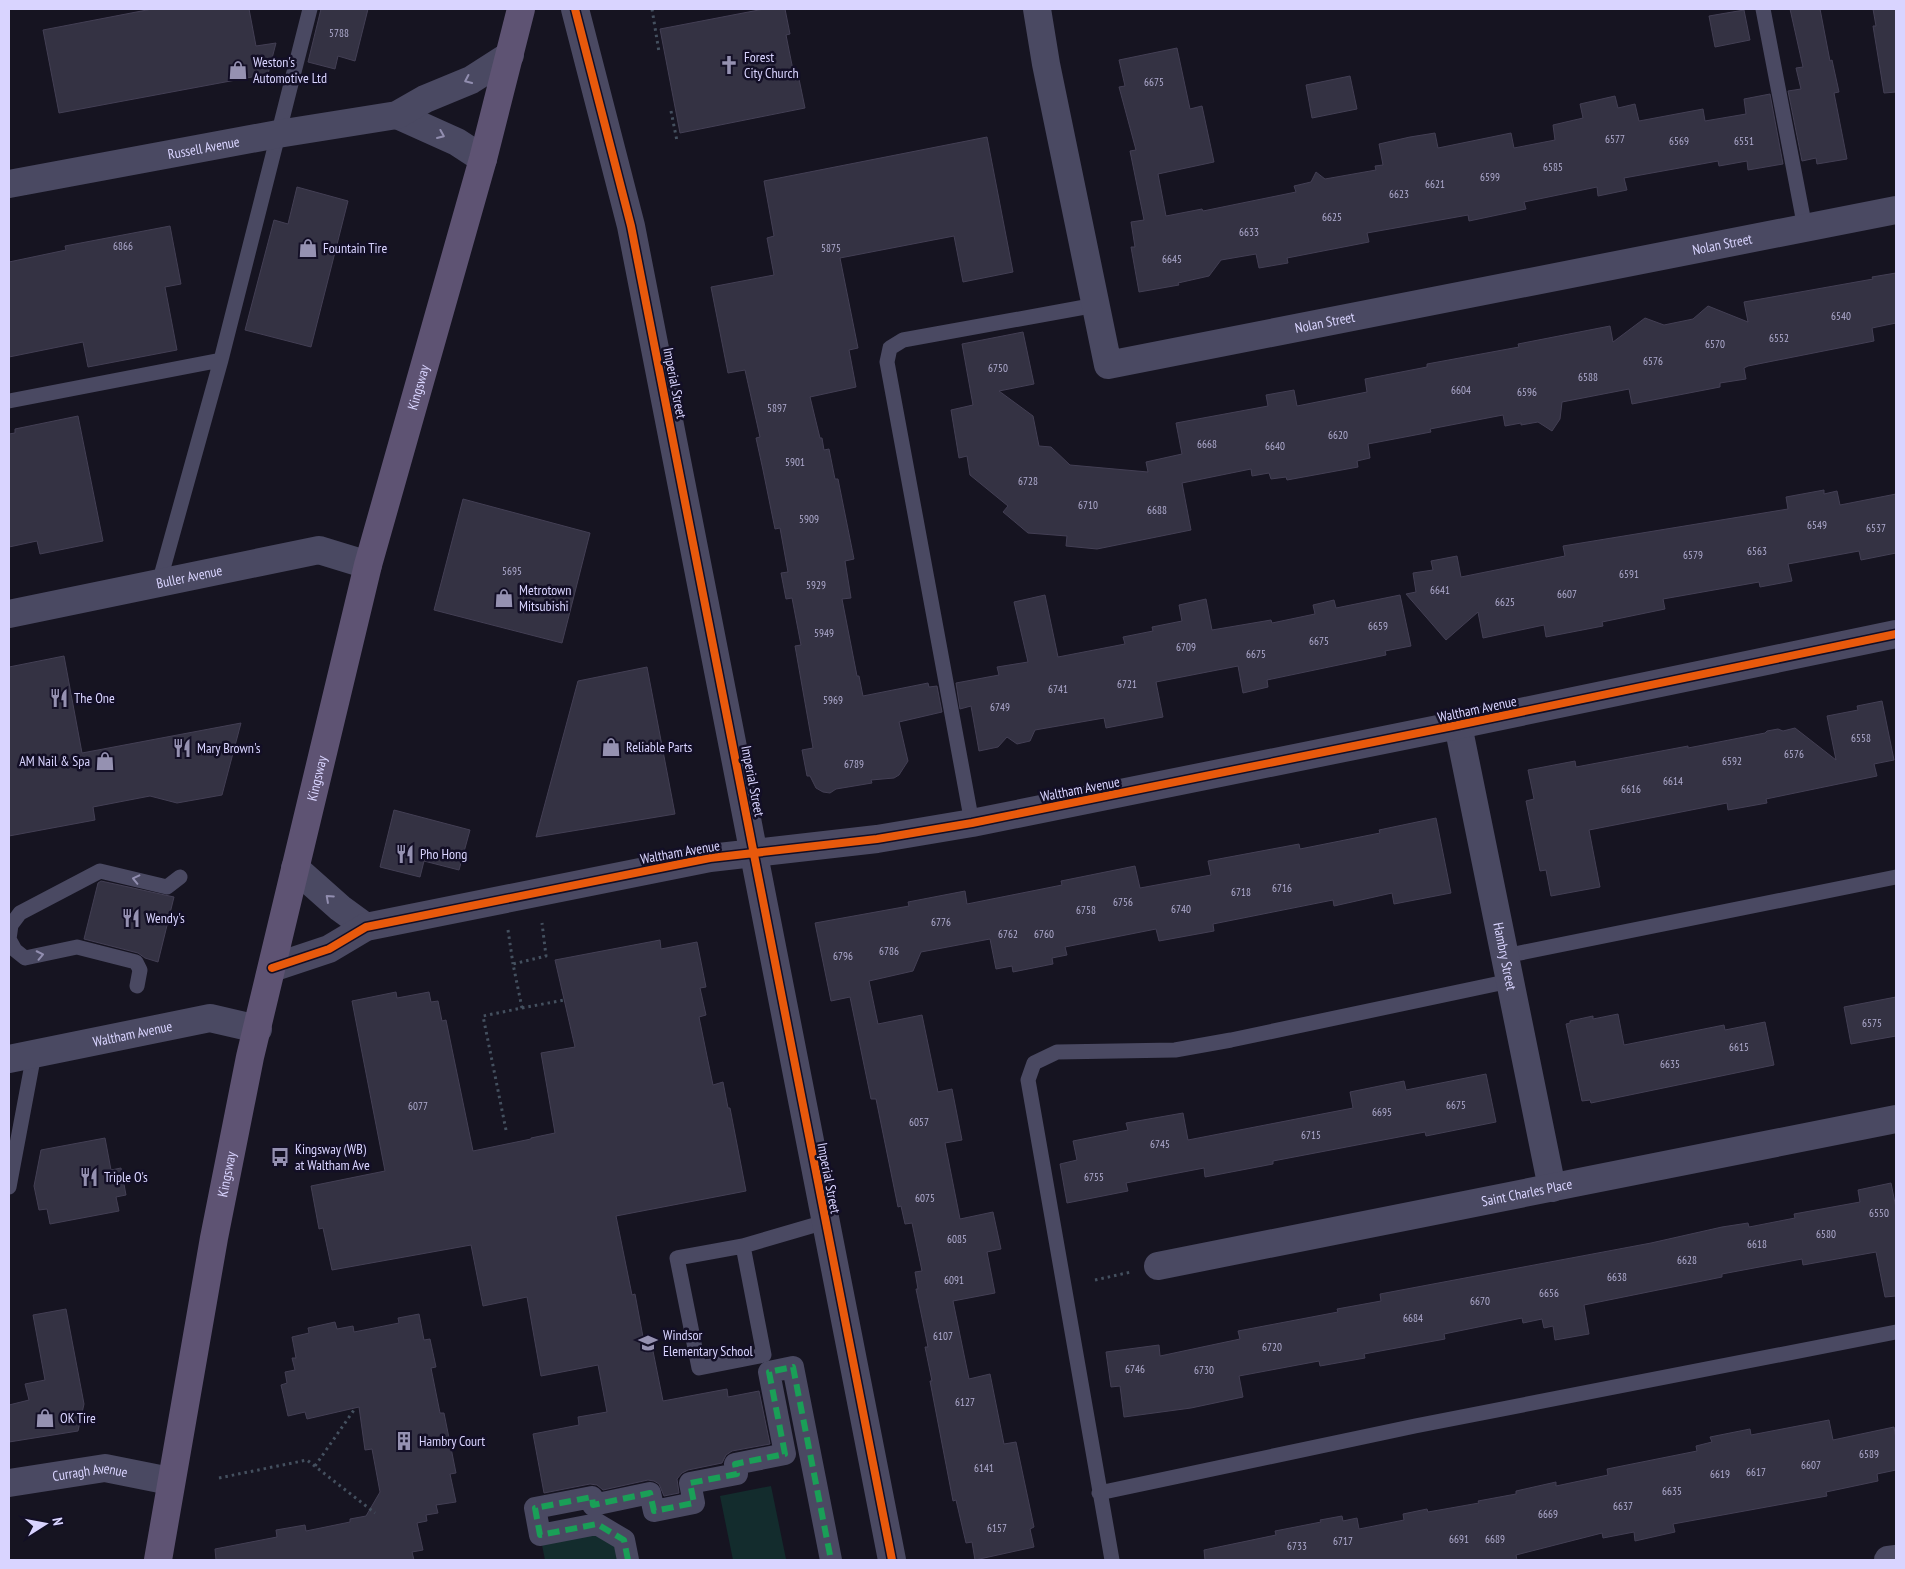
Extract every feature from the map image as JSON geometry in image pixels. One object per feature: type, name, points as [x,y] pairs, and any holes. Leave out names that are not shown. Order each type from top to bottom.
[{"type":"main road","name":"Kingsway","points":[[158,1560],[170,1481],[236,1122],[295,868],[368,565],[483,159],[522,9]]},
{"type":"street","name":"Imperial Street","points":[[575,9],[631,226],[892,1560]]},
{"type":"street","name":"Nolan Street","points":[[1037,9],[1048,74],[1108,365],[1896,210]]},
{"type":"street","name":"Russell Avenue","points":[[9,184],[278,134],[397,115],[425,99],[471,80],[510,55]]},
{"type":"street","points":[[397,115],[458,142],[483,159]]},
{"type":"street","name":"Buller Avenue","points":[[9,614],[319,550],[368,565]]},
{"type":"street","name":"Waltham Avenue","points":[[272,968],[329,949],[366,927],[710,858],[877,839],[972,824],[1458,726],[1896,634]]},
{"type":"street","name":"Hambry Street","points":[[1458,726],[1552,1188]]},
{"type":"street","points":[[295,868],[340,908],[366,927]]},
{"type":"street","name":"Waltham Avenue","points":[[21,1057],[210,1018],[258,1029]]},
{"type":"street","name":"Saint Charles Place","points":[[1158,1266],[1896,1119]]},
{"type":"street","points":[[628,1560],[624,1540],[597,1524],[540,1535],[534,1508],[592,1497],[593,1505],[650,1494],[654,1511],[694,1503],[690,1483],[737,1474],[735,1464],[785,1454],[769,1372],[793,1367],[831,1560]]},
{"type":"street","name":"Curragh Avenue","points":[[9,1483],[104,1468],[170,1481]]},
{"type":"street","points":[[1888,1560],[1896,1559]]},
{"type":"lane","points":[[160,583],[220,360],[310,9]]},
{"type":"lane","points":[[1762,9],[1805,228]]},
{"type":"lane","points":[[972,824],[887,362],[890,348],[903,340],[1096,305]]},
{"type":"lane","points":[[9,401],[220,360]]},
{"type":"lane","points":[[137,986],[140,970],[136,962],[77,947],[25,958],[14,950],[9,939],[10,925],[20,913],[100,871],[167,887],[180,877]]},
{"type":"lane","points":[[1112,1560],[1028,1080],[1034,1063],[1057,1052],[1175,1050],[1231,1040],[1508,969],[1896,877]]},
{"type":"lane","points":[[9,1187],[21,1057]]},
{"type":"lane","points":[[743,1246],[764,1355],[699,1368],[677,1258],[743,1246],[825,1222]]},
{"type":"lane","points":[[1099,1493],[1414,1426],[1896,1332]]},
{"type":"path","points":[[652,9],[659,52]]},
{"type":"path","points":[[671,112],[677,141]]},
{"type":"path","points":[[513,964],[546,956],[542,923]]},
{"type":"path","points":[[508,930],[522,1008]]},
{"type":"path","points":[[506,1130],[483,1016],[564,1000]]},
{"type":"path","points":[[1095,1280],[1116,1276]]},
{"type":"path","points":[[315,1466],[354,1410]]},
{"type":"path","points":[[218,1478],[308,1460],[375,1513]]},
{"type":"green space","points":[[771,1486],[786,1559],[733,1560],[720,1496]]},
{"type":"green space","points":[[597,1524],[628,1560],[545,1560],[540,1535]]},
{"type":"building","points":[[152,9],[249,9],[256,46],[276,43],[268,74],[59,113],[43,30]]},
{"type":"building","points":[[321,9],[368,9],[355,61],[338,56],[335,69],[308,62]]},
{"type":"building","name":"Forest City Church","points":[[764,9],[785,9],[790,34],[786,35],[795,80],[799,79],[805,108],[680,133],[660,29]]},
{"type":"building","points":[[1790,9],[1820,9],[1830,61],[1832,60],[1839,92],[1834,93],[1847,159],[1817,164],[1816,158],[1802,161],[1788,91],[1801,89],[1796,68],[1803,67]]},
{"type":"building","points":[[1873,9],[1896,9],[1896,92],[1884,93],[1873,26],[1876,26]]},
{"type":"building","points":[[1744,10],[1750,40],[1715,47],[1709,16]]},
{"type":"building","points":[[1177,48],[1190,109],[1202,106],[1214,162],[1158,174],[1166,216],[1202,209],[1203,211],[1296,192],[1294,186],[1311,182],[1316,172],[1325,179],[1376,170],[1375,166],[1383,165],[1379,144],[1410,137],[1435,133],[1438,148],[1511,133],[1514,148],[1555,140],[1553,125],[1583,118],[1580,104],[1615,96],[1618,108],[1635,104],[1639,121],[1703,109],[1705,121],[1746,114],[1744,99],[1770,94],[1783,164],[1748,170],[1747,161],[1719,166],[1718,161],[1624,178],[1627,190],[1598,196],[1597,187],[1524,202],[1526,209],[1469,221],[1468,215],[1367,233],[1369,242],[1287,258],[1288,263],[1259,268],[1256,254],[1221,260],[1209,276],[1178,283],[1179,285],[1139,292],[1131,247],[1135,247],[1131,222],[1144,220],[1130,151],[1136,150],[1119,87],[1125,86],[1119,60]]},
{"type":"building","points":[[1350,76],[1357,109],[1312,118],[1306,85]]},
{"type":"building","points":[[987,137],[1013,272],[963,282],[954,236],[840,258],[858,348],[849,350],[856,387],[810,397],[824,450],[829,449],[835,479],[838,479],[854,559],[845,561],[851,598],[842,599],[857,676],[859,676],[863,696],[928,683],[929,687],[937,686],[942,712],[899,722],[908,761],[899,775],[894,778],[871,780],[872,783],[836,789],[830,793],[823,792],[816,788],[810,776],[807,776],[802,750],[813,748],[795,646],[801,645],[792,598],[786,599],[781,573],[788,572],[780,528],[775,529],[756,438],[760,437],[745,370],[728,373],[711,287],[774,275],[767,238],[774,236],[764,181]]},
{"type":"building","points":[[297,187],[348,201],[311,347],[245,330],[274,220],[288,224]]},
{"type":"building","points":[[170,226],[181,284],[165,287],[177,350],[88,367],[83,342],[9,357],[9,262],[66,250],[65,246]]},
{"type":"building","points":[[1896,273],[1896,323],[1872,328],[1874,341],[1748,366],[1744,368],[1746,379],[1720,383],[1720,387],[1632,404],[1629,389],[1562,402],[1560,419],[1552,431],[1538,422],[1505,426],[1503,415],[1430,429],[1431,432],[1368,444],[1370,458],[1357,461],[1358,467],[1287,480],[1286,477],[1271,479],[1269,473],[1252,476],[1251,469],[1182,483],[1191,530],[1097,549],[1066,546],[1067,536],[1028,533],[1003,512],[1008,506],[970,475],[967,456],[959,458],[951,410],[973,405],[962,344],[1023,332],[1034,384],[999,391],[1033,416],[1039,446],[1051,447],[1070,465],[1148,472],[1146,462],[1182,454],[1176,423],[1268,406],[1266,395],[1294,390],[1297,406],[1367,392],[1365,379],[1427,367],[1427,364],[1519,347],[1518,344],[1610,326],[1613,342],[1645,318],[1664,325],[1693,319],[1708,306],[1748,322],[1744,302],[1873,279],[1872,277]]},
{"type":"building","points":[[78,416],[103,541],[40,554],[37,541],[9,547],[9,434],[15,433],[15,429]]},
{"type":"building","points":[[1824,490],[1824,494],[1837,491],[1840,505],[1896,494],[1896,553],[1861,560],[1859,551],[1788,564],[1792,581],[1760,587],[1759,582],[1663,599],[1665,609],[1602,622],[1603,626],[1546,637],[1544,625],[1483,638],[1478,612],[1446,640],[1406,594],[1416,592],[1413,573],[1433,570],[1431,561],[1457,556],[1461,577],[1565,556],[1563,546],[1788,509],[1786,497]]},
{"type":"building","points":[[463,499],[590,533],[562,643],[434,610]]},
{"type":"building","points":[[1045,595],[1058,657],[1125,644],[1123,637],[1153,631],[1152,627],[1182,621],[1179,605],[1206,599],[1212,630],[1271,620],[1272,623],[1315,614],[1313,605],[1334,600],[1336,608],[1400,595],[1411,646],[1385,651],[1386,655],[1267,680],[1268,687],[1243,693],[1238,666],[1156,682],[1163,717],[1106,728],[1104,718],[1035,730],[1030,741],[1017,744],[1007,737],[998,747],[979,751],[971,706],[960,709],[956,683],[999,675],[997,667],[1028,662],[1014,602]]},
{"type":"building","points":[[64,656],[82,753],[241,723],[222,795],[177,803],[150,796],[93,807],[95,820],[9,836],[9,667]]},
{"type":"building","name":"Reliable Parts","points":[[647,667],[675,814],[536,837],[578,681]]},
{"type":"building","points":[[1882,701],[1894,760],[1874,764],[1877,776],[1766,799],[1767,803],[1728,810],[1727,803],[1589,830],[1600,887],[1551,896],[1546,870],[1540,871],[1526,801],[1534,799],[1528,770],[1575,761],[1576,767],[1688,746],[1688,748],[1778,729],[1783,731],[1795,728],[1836,760],[1827,716],[1858,710],[1857,706]]},
{"type":"building","points":[[394,810],[470,830],[459,870],[424,861],[420,877],[380,867]]},
{"type":"building","points":[[1436,818],[1451,893],[1394,904],[1392,893],[1334,906],[1333,900],[1213,924],[1214,931],[1159,941],[1156,929],[1065,947],[1067,955],[1052,958],[1053,964],[1013,972],[1012,966],[996,969],[990,939],[921,952],[913,971],[869,981],[878,1024],[922,1015],[938,1092],[952,1089],[962,1140],[945,1143],[960,1219],[993,1212],[1001,1249],[987,1252],[995,1293],[953,1301],[969,1379],[990,1374],[1004,1444],[1016,1442],[1034,1527],[1030,1529],[1034,1547],[975,1560],[972,1542],[966,1543],[956,1500],[953,1501],[930,1381],[932,1381],[925,1347],[928,1347],[916,1289],[918,1289],[915,1272],[922,1271],[912,1223],[905,1224],[901,1206],[898,1207],[876,1099],[871,1099],[850,997],[831,1001],[815,923],[909,906],[908,902],[965,891],[967,904],[1062,885],[1061,881],[1135,866],[1140,888],[1211,875],[1208,861],[1299,844],[1300,849],[1380,833],[1379,830]]},
{"type":"building","points":[[101,881],[174,897],[158,962],[145,958],[138,953],[84,939],[98,883]]},
{"type":"building","points":[[660,940],[661,949],[697,942],[706,987],[700,988],[706,1015],[699,1017],[713,1085],[723,1082],[746,1191],[616,1216],[632,1295],[635,1294],[646,1353],[653,1351],[663,1401],[727,1389],[728,1397],[759,1391],[770,1444],[732,1451],[726,1455],[722,1463],[682,1473],[677,1479],[679,1493],[664,1496],[659,1484],[648,1480],[603,1490],[597,1485],[590,1484],[544,1493],[533,1434],[579,1425],[578,1417],[607,1412],[598,1365],[541,1376],[527,1297],[483,1306],[471,1245],[332,1270],[323,1228],[319,1229],[311,1186],[385,1171],[352,1001],[396,992],[397,998],[429,992],[431,1002],[438,1001],[442,1021],[446,1020],[473,1151],[555,1133],[541,1053],[575,1047],[555,960]]},
{"type":"building","points":[[1896,997],[1896,1036],[1851,1044],[1844,1007]]},
{"type":"building","points":[[1618,1014],[1624,1045],[1724,1025],[1725,1030],[1765,1022],[1774,1065],[1591,1103],[1590,1100],[1582,1101],[1566,1024],[1570,1023],[1570,1021],[1593,1016],[1593,1019]]},
{"type":"building","points":[[1486,1074],[1496,1122],[1426,1136],[1425,1132],[1273,1161],[1273,1164],[1205,1177],[1204,1168],[1126,1183],[1128,1191],[1067,1203],[1060,1164],[1077,1160],[1073,1141],[1128,1130],[1126,1123],[1183,1113],[1188,1140],[1353,1108],[1350,1092],[1404,1081],[1406,1090]]},
{"type":"building","points":[[105,1138],[111,1170],[121,1168],[126,1195],[116,1197],[119,1211],[50,1224],[47,1209],[39,1210],[34,1186],[41,1150]]},
{"type":"building","points":[[1891,1183],[1896,1208],[1896,1296],[1885,1297],[1876,1252],[1803,1265],[1802,1259],[1722,1274],[1722,1277],[1584,1305],[1589,1334],[1555,1340],[1553,1326],[1544,1328],[1542,1319],[1523,1323],[1522,1318],[1444,1334],[1445,1339],[1364,1354],[1365,1358],[1320,1366],[1319,1361],[1239,1376],[1243,1397],[1191,1408],[1124,1417],[1120,1386],[1111,1387],[1106,1352],[1159,1345],[1160,1356],[1240,1339],[1238,1331],[1338,1312],[1337,1309],[1381,1301],[1380,1294],[1651,1243],[1722,1227],[1748,1223],[1749,1227],[1795,1218],[1794,1214],[1860,1202],[1858,1190]]},
{"type":"building","name":"OK Tire","points":[[66,1309],[84,1404],[78,1431],[9,1442],[9,1405],[29,1400],[25,1384],[45,1380],[33,1315]]},
{"type":"building","name":"Hambry Court","points":[[419,1314],[424,1340],[430,1339],[436,1367],[431,1368],[440,1413],[444,1413],[456,1473],[450,1474],[456,1502],[436,1505],[438,1513],[426,1515],[427,1521],[417,1523],[423,1550],[412,1552],[414,1560],[216,1560],[215,1549],[277,1537],[276,1530],[305,1525],[306,1531],[350,1522],[350,1519],[366,1516],[380,1492],[372,1449],[365,1450],[359,1407],[307,1419],[305,1412],[288,1416],[281,1385],[287,1383],[285,1372],[295,1370],[292,1358],[296,1358],[292,1337],[309,1333],[308,1328],[335,1322],[337,1329],[353,1326],[354,1332],[399,1323],[398,1318]]},
{"type":"building","points":[[1829,1420],[1833,1440],[1894,1427],[1896,1470],[1877,1474],[1878,1481],[1826,1492],[1827,1496],[1673,1524],[1675,1532],[1635,1541],[1634,1532],[1603,1538],[1602,1533],[1516,1555],[1517,1560],[1205,1560],[1204,1550],[1276,1535],[1275,1531],[1321,1522],[1320,1520],[1342,1516],[1343,1521],[1357,1518],[1359,1529],[1404,1520],[1403,1514],[1427,1509],[1428,1512],[1479,1503],[1478,1501],[1516,1494],[1516,1491],[1556,1482],[1556,1486],[1608,1475],[1607,1469],[1697,1451],[1696,1446],[1712,1442],[1710,1437],[1750,1429],[1751,1435]]},
{"type":"marked path","points":[[628,1560],[624,1540],[597,1524],[540,1535],[535,1508],[592,1497],[593,1505],[650,1493],[654,1511],[694,1503],[690,1483],[737,1474],[735,1464],[785,1454],[769,1372],[793,1367],[831,1560]]},
{"type":"cycle path","points":[[575,9],[631,226],[892,1560]]},
{"type":"cycle path","points":[[272,968],[329,949],[366,927],[710,858],[877,839],[972,823],[1896,634]]},
{"type":"place","name":"Forest City Church","points":[[729,65]]},
{"type":"place","name":"Weston's Automotive Ltd","points":[[238,70]]},
{"type":"place","name":"Fountain Tire","points":[[308,248]]},
{"type":"place","name":"Metrotown Mitsubishi","points":[[504,598]]},
{"type":"place","name":"The One","points":[[59,698]]},
{"type":"place","name":"Reliable Parts","points":[[611,747]]},
{"type":"place","name":"Mary Brown's","points":[[182,748]]},
{"type":"place","name":"AM Nail & Spa","points":[[105,761]]},
{"type":"place","name":"Pho Hong","points":[[405,854]]},
{"type":"place","name":"Wendy's","points":[[131,918]]},
{"type":"place","name":"Kingsway (WB) at Waltham Ave","points":[[280,1157]]},
{"type":"place","name":"Triple O's","points":[[89,1177]]},
{"type":"place","name":"Windsor Elementary School","points":[[648,1343]]},
{"type":"place","name":"OK Tire","points":[[45,1418]]},
{"type":"place","name":"Hambry Court","points":[[404,1441]]}]
